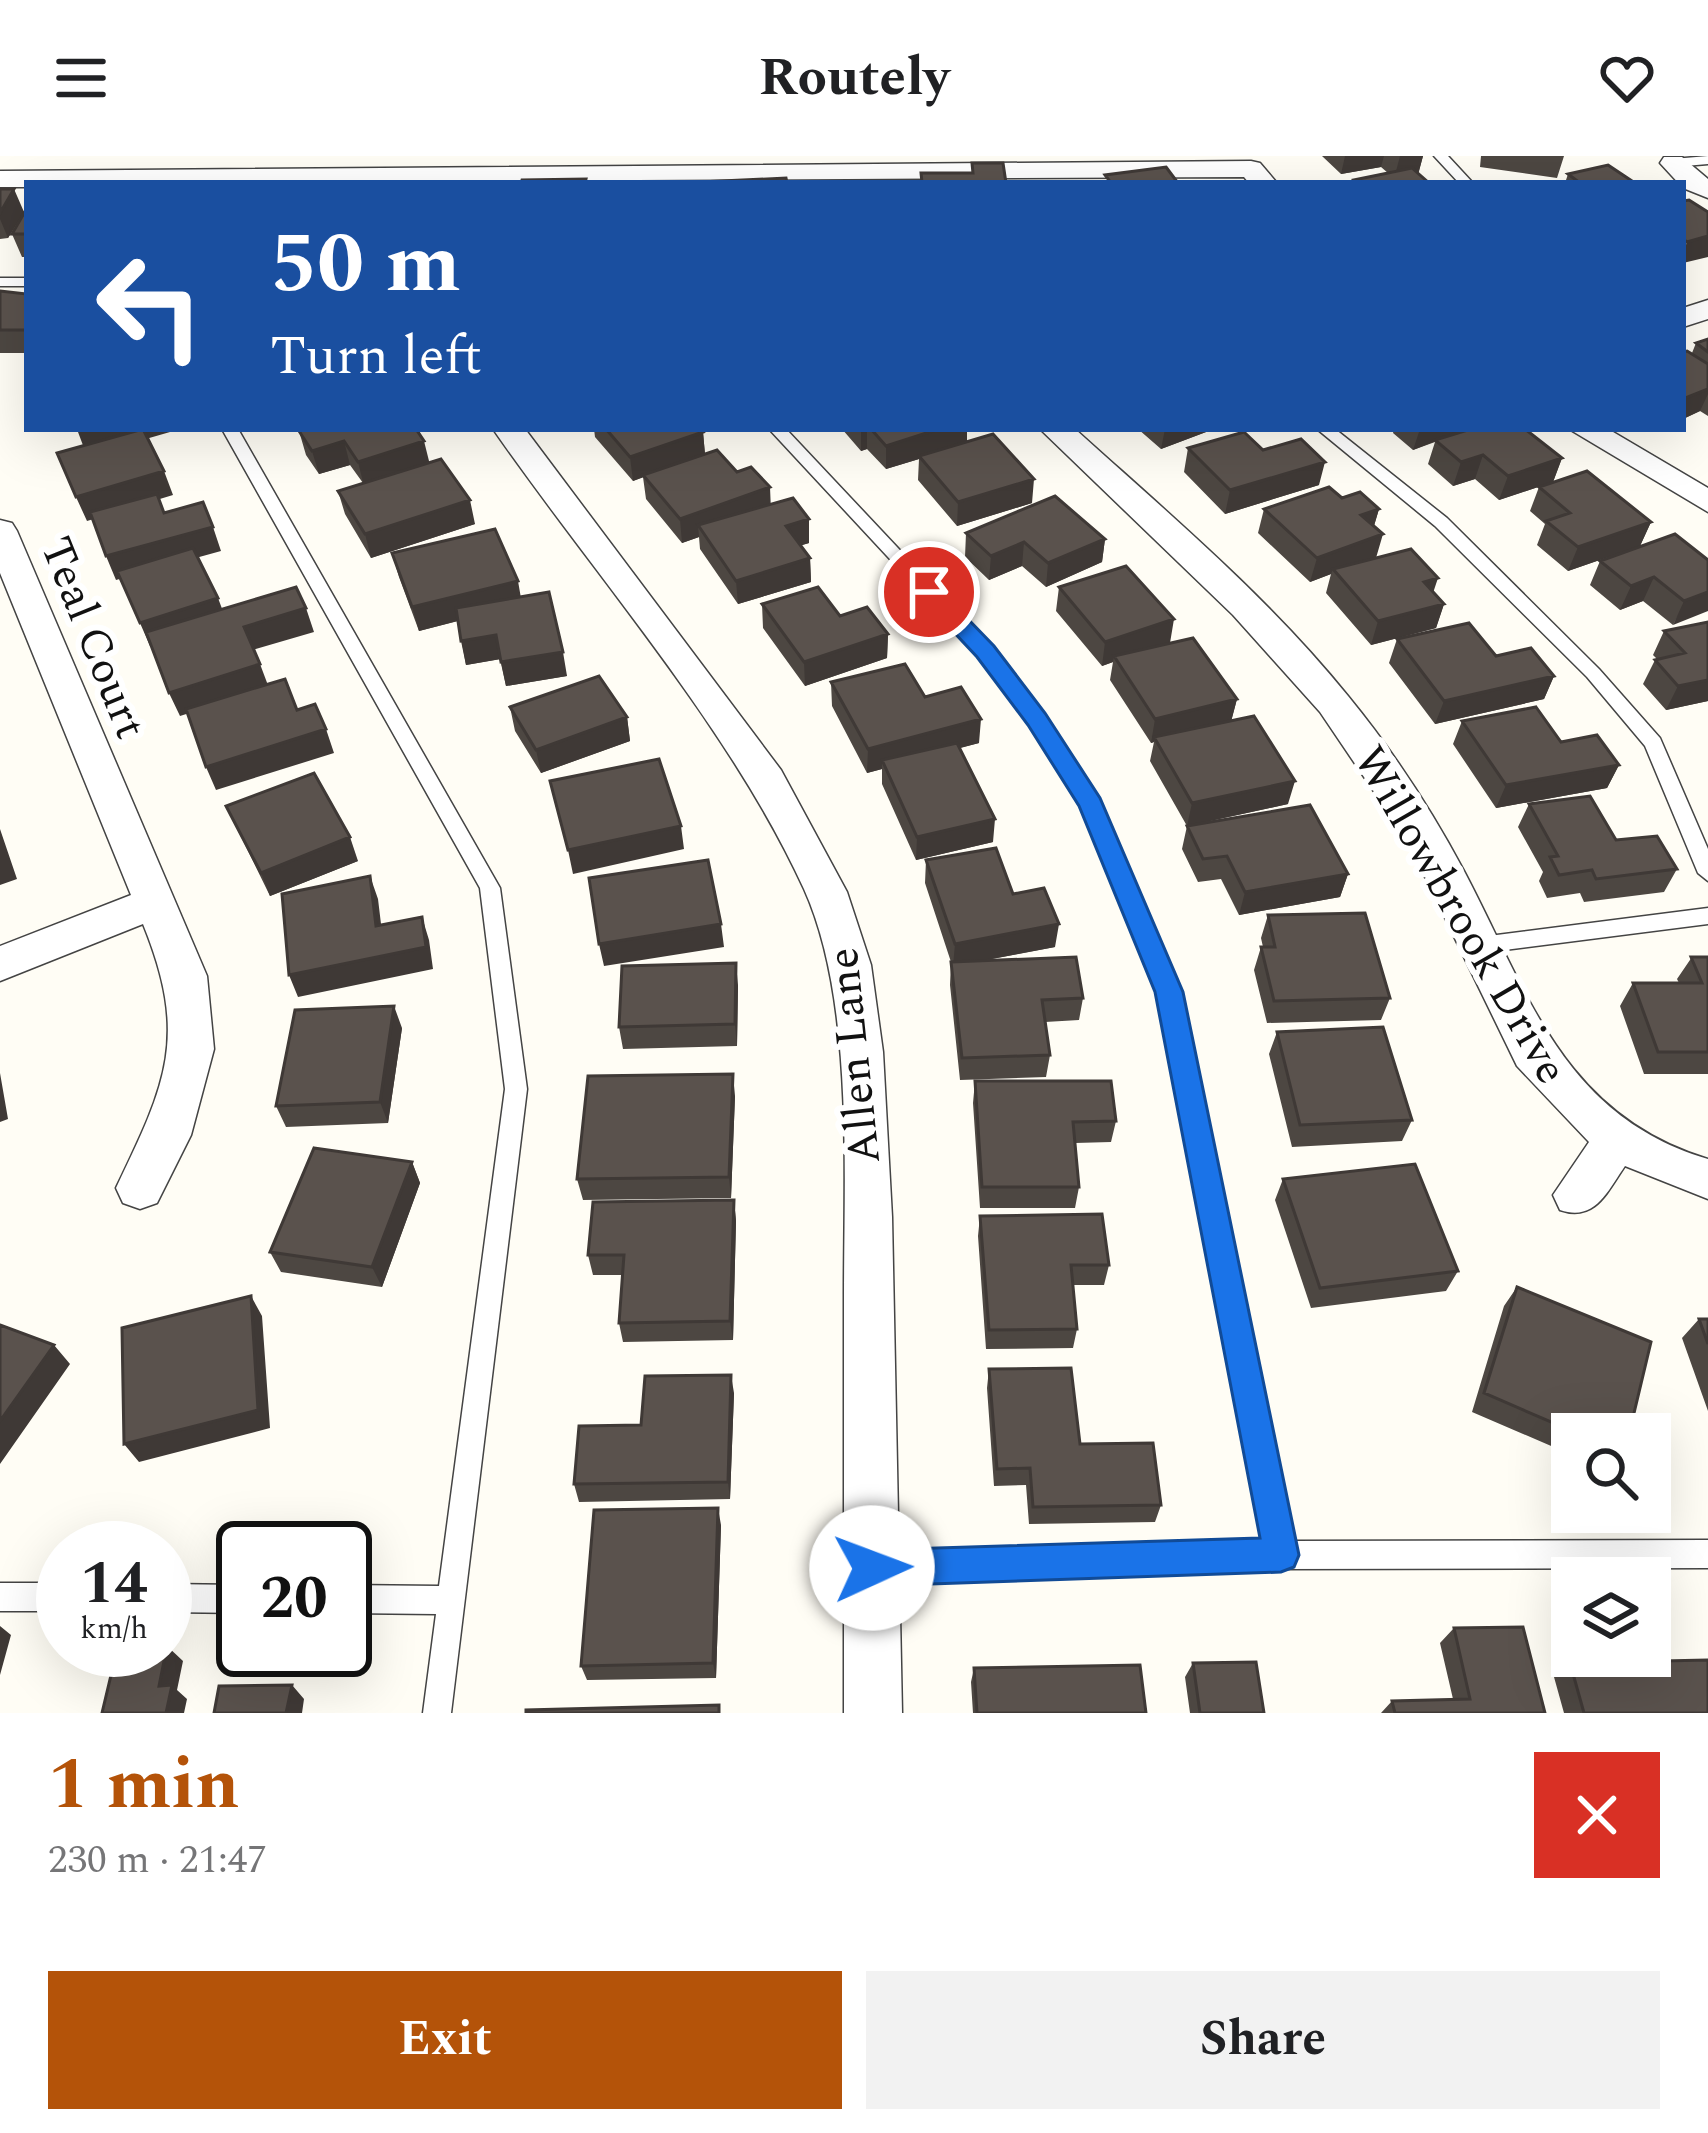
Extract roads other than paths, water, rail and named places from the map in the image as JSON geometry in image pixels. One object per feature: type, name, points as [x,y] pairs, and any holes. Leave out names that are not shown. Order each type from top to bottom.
[{"type":"street","points":[[1673,164],[1708,190]]},
{"type":"street","points":[[0,179],[1061,177],[1251,169],[1261,180]]},
{"type":"street","name":"Allen Lane","points":[[511,432],[767,780],[826,892],[850,965],[861,1052],[868,1217],[873,1713]]},
{"type":"street","name":"Willowbrook Drive","points":[[1059,432],[1266,625],[1340,712],[1411,811],[1533,1053],[1559,1087],[1648,1158],[1708,1179]]},
{"type":"street","points":[[1591,432],[1704,495]]},
{"type":"street","name":"Teal Court","points":[[0,531],[10,587],[101,778],[186,976],[192,1049],[168,1135],[140,1188]]},
{"type":"street","points":[[0,964],[154,903]]},
{"type":"street","points":[[1577,1195],[1619,1138]]},
{"type":"lane","points":[[1441,156],[1463,180]]},
{"type":"lane","points":[[1673,164],[1708,160]]},
{"type":"lane","points":[[232,432],[490,888],[516,1089],[437,1713]]},
{"type":"lane","points":[[780,432],[985,651],[1091,804],[1169,992],[1281,1555]]},
{"type":"lane","points":[[1329,432],[1441,522],[1593,673],[1653,743],[1708,872]]},
{"type":"lane","points":[[1480,945],[1708,916]]},
{"type":"lane","points":[[872,1568],[1281,1555],[1708,1555]]},
{"type":"lane","points":[[0,1597],[36,1598]]},
{"type":"lane","points":[[372,1600],[451,1600]]}]
